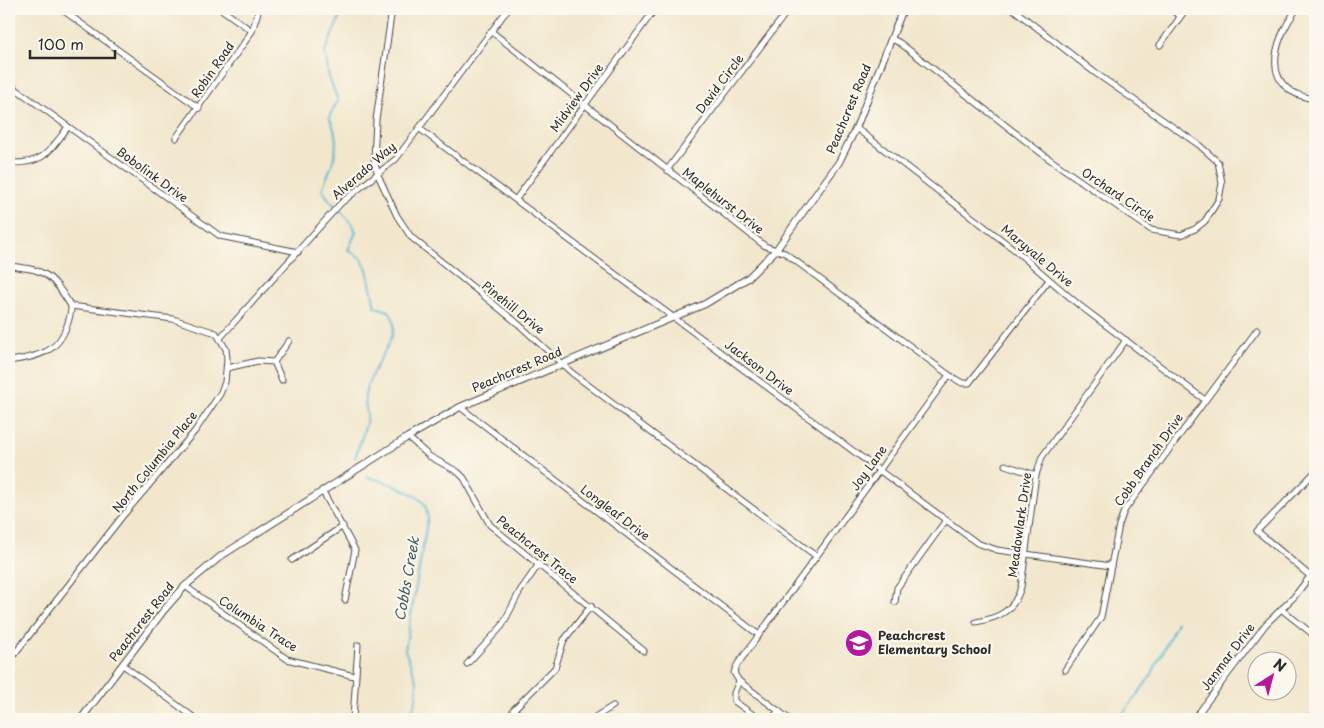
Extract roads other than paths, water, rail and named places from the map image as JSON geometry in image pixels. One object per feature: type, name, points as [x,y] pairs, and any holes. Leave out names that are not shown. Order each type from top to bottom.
[{"type":"street","points":[[61,9],[198,108]]},
{"type":"street","points":[[221,9],[252,31]]},
{"type":"street","name":"Robin Road","points":[[176,138],[252,31],[259,9]]},
{"type":"street","name":"Pinehill Drive","points":[[392,9],[376,120],[374,160],[378,175],[397,216],[411,237],[516,322],[572,373],[816,556]]},
{"type":"street","name":"Alverado Way","points":[[220,338],[342,203],[396,159],[508,9]]},
{"type":"street","name":"Midview Drive","points":[[516,199],[655,9]]},
{"type":"street","name":"David Circle","points":[[667,170],[788,9]]},
{"type":"street","name":"Peachcrest Road","points":[[81,719],[164,610],[185,586],[222,556],[322,490],[460,407],[674,317],[730,291],[748,278],[776,250],[839,162],[856,128],[903,9]]},
{"type":"street","name":"Orchard Circle","points":[[892,39],[900,43],[1045,156],[1151,230],[1181,235],[1205,222],[1218,199],[1222,183],[1218,162],[1199,145],[1094,72],[1013,9]]},
{"type":"street","points":[[1170,9],[1180,16]]},
{"type":"street","points":[[1160,45],[1186,9]]},
{"type":"street","points":[[1297,9],[1280,35],[1275,56],[1276,65],[1281,80],[1290,91],[1299,96],[1315,99]]},
{"type":"street","name":"Maplehurst Drive","points":[[492,32],[765,246],[785,252],[949,375]]},
{"type":"street","name":"Bobolink Drive","points":[[9,84],[220,236],[298,252]]},
{"type":"street","points":[[9,163],[35,162],[53,146],[68,127]]},
{"type":"street","name":"Maryvale Drive","points":[[856,128],[1015,250],[1049,280],[1204,400]]},
{"type":"street","name":"Jackson Drive","points":[[420,129],[946,520],[984,546],[1025,554],[1111,566]]},
{"type":"street","points":[[9,266],[28,268],[51,276],[71,306],[70,317],[63,338],[53,348],[38,355],[9,361]]},
{"type":"street","points":[[949,375],[962,383],[969,383],[1049,280]]},
{"type":"street","points":[[71,306],[173,319],[206,328],[216,333],[220,338]]},
{"type":"street","name":"Cobb Branch Drive","points":[[1065,670],[1101,617],[1119,525],[1124,511],[1257,330]]},
{"type":"street","name":"North Columbia Place","points":[[9,662],[121,518],[195,431],[220,394],[227,368],[226,350],[220,338]]},
{"type":"street","name":"Meadowlark Drive","points":[[976,622],[999,617],[1014,604],[1021,587],[1036,475],[1042,457],[1126,340]]},
{"type":"street","points":[[274,362],[289,341]]},
{"type":"street","points":[[227,368],[258,361],[274,362]]},
{"type":"street","points":[[274,362],[282,380]]},
{"type":"street","name":"Joy Lane","points":[[739,681],[734,673],[737,665],[949,375]]},
{"type":"street","name":"Longleaf Drive","points":[[460,407],[758,635]]},
{"type":"street","name":"Peachcrest Trace","points":[[408,437],[430,456],[458,472],[464,478],[490,525],[644,651]]},
{"type":"street","points":[[1005,466],[1036,475]]},
{"type":"street","points":[[1310,576],[1257,531],[1315,472]]},
{"type":"street","points":[[322,490],[355,550],[345,600]]},
{"type":"street","points":[[896,602],[897,588],[946,520]]},
{"type":"street","points":[[292,560],[343,526]]},
{"type":"street","points":[[467,664],[502,626],[520,591],[539,564]]},
{"type":"street","name":"Janmar Drive","points":[[1194,719],[1266,624],[1315,570]]},
{"type":"street","name":"Columbia Trace","points":[[185,586],[287,659],[354,676]]},
{"type":"street","points":[[526,719],[513,710],[555,668],[564,640],[591,606]]},
{"type":"street","points":[[1281,609],[1315,636]]},
{"type":"street","points":[[353,719],[354,676],[358,645]]},
{"type":"street","points":[[123,665],[196,719]]},
{"type":"street","points":[[759,719],[734,701],[734,693],[739,681],[790,719]]},
{"type":"street","points":[[592,719],[613,706]]},
{"type":"street","points":[[771,719],[779,711]]},
{"type":"street","points":[[1309,719],[1315,712]]},
{"type":"waterway","name":"Cobbs Creek","points":[[343,9],[325,52],[329,78],[338,100],[329,117],[335,136],[335,153],[322,189],[330,201],[353,226],[356,232],[348,250],[361,258],[367,269],[375,307],[389,311],[394,323],[392,336],[367,387],[365,400],[367,417],[364,433],[355,458]]},
{"type":"waterway","name":"Cobbs Creek","points":[[367,477],[407,491],[415,496],[425,505],[428,517],[405,650],[417,682],[416,700],[409,719]]},
{"type":"waterway","points":[[1119,719],[1151,676],[1177,622]]},
{"type":"place","name":"Peachcrest Elementary School","points":[[859,643]]}]
